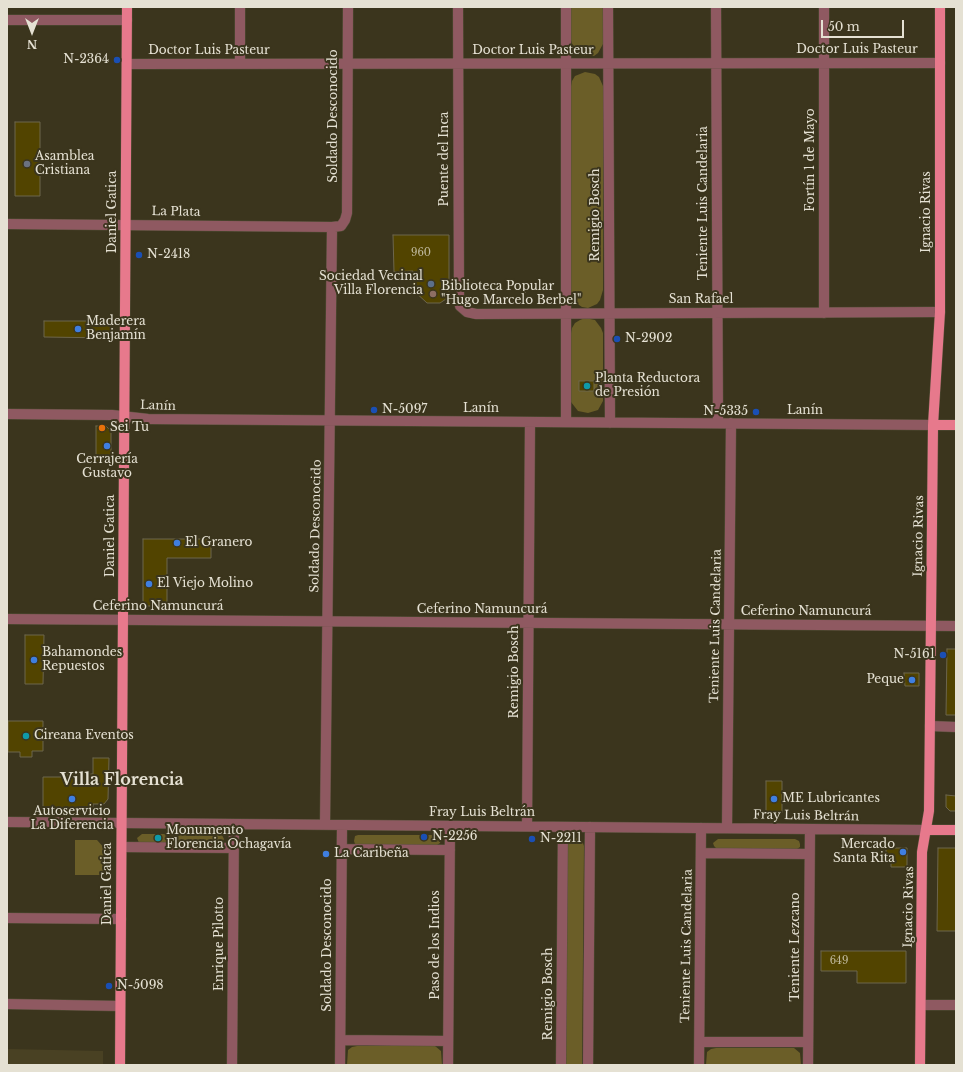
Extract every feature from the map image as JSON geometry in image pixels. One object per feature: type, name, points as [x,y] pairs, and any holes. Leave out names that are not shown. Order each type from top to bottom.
[{"type":"main road","name":"Daniel Gatica","points":[[120,1065],[127,7]]},
{"type":"main road","name":"Ignacio Rivas","points":[[920,1065],[922,852],[929,811],[934,425],[940,312],[940,7]]},
{"type":"main road","name":"Lanín","points":[[934,425],[956,425]]},
{"type":"main road","name":"Fray Luis Beltrán","points":[[926,830],[956,830]]},
{"type":"street","points":[[240,7],[240,64]]},
{"type":"street","name":"Soldado Desconocido","points":[[344,224],[347,213],[348,7]]},
{"type":"street","name":"Puente del Inca","points":[[458,7],[458,298],[460,306],[463,310]]},
{"type":"street","points":[[566,7],[566,422]]},
{"type":"street","name":"Remigio Bosch","points":[[608,7],[610,422]]},
{"type":"street","name":"Teniente Luis Candelaria","points":[[716,7],[718,423]]},
{"type":"street","name":"Fortín 1 de Mayo","points":[[824,7],[824,313]]},
{"type":"street","points":[[7,20],[127,20]]},
{"type":"street","name":"Doctor Luis Pasteur","points":[[126,64],[940,63]]},
{"type":"street","name":"La Plata","points":[[7,224],[332,227],[341,226],[344,224]]},
{"type":"street","name":"Soldado Desconocido","points":[[325,824],[332,227]]},
{"type":"street","name":"San Rafael","points":[[463,310],[476,314],[940,312]]},
{"type":"street","name":"Lanín","points":[[7,414],[107,415],[148,419],[934,425]]},
{"type":"street","name":"Remigio Bosch","points":[[527,826],[530,422]]},
{"type":"street","name":"Teniente Luis Candelaria","points":[[727,828],[730,423]]},
{"type":"street","name":"Ceferino Namuncurá","points":[[7,619],[956,626]]},
{"type":"street","points":[[930,726],[956,726]]},
{"type":"street","name":"Fray Luis Beltrán","points":[[7,822],[926,830]]},
{"type":"street","name":"Enrique Pilotto","points":[[232,1065],[234,824]]},
{"type":"street","name":"Soldado Desconocido","points":[[340,1065],[342,825]]},
{"type":"street","name":"Paso de los Indios","points":[[448,1065],[450,826]]},
{"type":"street","name":"Remigio Bosch","points":[[561,1065],[563,826]]},
{"type":"street","points":[[588,1065],[590,827]]},
{"type":"street","name":"Teniente Luis Candelaria","points":[[699,1065],[702,828]]},
{"type":"street","name":"Teniente Lezcano","points":[[808,1065],[810,829]]},
{"type":"street","points":[[122,847],[234,848]]},
{"type":"street","points":[[342,849],[450,850]]},
{"type":"street","points":[[701,853],[809,854]]},
{"type":"street","points":[[7,918],[121,919]]},
{"type":"street","points":[[7,1004],[120,1006]]},
{"type":"street","points":[[921,1005],[956,1005]]},
{"type":"street","points":[[341,1040],[448,1041]]},
{"type":"street","points":[[700,1042],[808,1042]]},
{"type":"shaded area","points":[[571,7],[603,7],[603,44],[598,53],[594,56],[583,56],[574,50],[571,40]]},
{"type":"shaded area","points":[[585,72],[595,74],[599,77],[603,86],[603,290],[597,304],[588,308],[582,307],[573,301],[571,290],[571,86],[575,76]]},
{"type":"shaded area","points":[[585,318],[595,320],[603,333],[603,401],[598,410],[588,413],[578,411],[571,402],[571,333],[575,323]]},
{"type":"shaded area","points":[[142,834],[219,834],[222,835],[224,839],[222,843],[139,843],[137,838]]},
{"type":"shaded area","points":[[435,835],[441,840],[437,845],[358,845],[355,844],[354,841],[355,836]]},
{"type":"shaded area","points":[[577,838],[582,840],[584,846],[582,1065],[566,1065],[567,846],[572,839]]},
{"type":"shaded area","points":[[718,839],[795,839],[799,841],[800,847],[797,849],[717,849],[713,843]]},
{"type":"shaded area","points":[[75,840],[97,840],[106,850],[106,875],[75,875]]},
{"type":"shaded area","points":[[357,1046],[435,1046],[441,1051],[442,1065],[347,1065],[348,1050]]},
{"type":"shaded area","points":[[716,1048],[794,1048],[800,1053],[801,1065],[706,1065],[707,1052]]},
{"type":"shaded area","points":[[7,1049],[103,1051],[103,1065],[7,1065]]},
{"type":"building","name":"Asamblea Cristiana","points":[[15,122],[40,122],[40,196],[15,196]]},
{"type":"building","points":[[393,235],[449,235],[449,297],[440,303],[427,303],[413,290],[413,271],[394,272]]},
{"type":"building","name":"Maderera Benjamín","points":[[44,321],[112,321],[111,338],[44,337]]},
{"type":"building","name":"Planta Reductora de Presión","points":[[579,381],[594,381],[594,391],[579,391]]},
{"type":"building","points":[[96,426],[106,426],[111,431],[111,462],[96,462]]},
{"type":"building","points":[[143,539],[211,539],[211,558],[167,558],[167,606],[143,606]]},
{"type":"building","name":"Bahamondes Repuestos","points":[[25,635],[44,635],[43,684],[25,684]]},
{"type":"building","points":[[947,649],[956,649],[956,715],[946,715]]},
{"type":"building","name":"Peque","points":[[904,673],[919,673],[919,686],[905,686]]},
{"type":"building","name":"Cireana Eventos","points":[[8,721],[43,721],[43,751],[32,751],[32,757],[20,757],[20,752],[8,752]]},
{"type":"building","points":[[93,758],[109,758],[108,799],[104,804],[93,804],[93,809],[43,809],[43,777],[67,777],[67,774],[93,774]]},
{"type":"building","name":"ME Lubricantes","points":[[766,781],[782,781],[782,813],[766,813]]},
{"type":"building","points":[[946,795],[956,796],[956,811],[950,811],[946,807]]},
{"type":"building","points":[[886,848],[907,848],[907,867],[891,867],[891,859],[886,859]]},
{"type":"building","points":[[938,848],[956,848],[956,931],[937,931]]},
{"type":"building","points":[[821,951],[906,951],[906,983],[857,983],[857,971],[821,971]]},
{"type":"place","name":"N-2364","points":[[117,60]]},
{"type":"place","name":"Asamblea Cristiana","points":[[27,164]]},
{"type":"place","name":"N-2418","points":[[139,255]]},
{"type":"place","name":"Sociedad Vecinal Villa Florencia","points":[[431,284]]},
{"type":"place","name":"Biblioteca Popular \"Hugo Marcelo Berbel\"","points":[[433,294]]},
{"type":"place","name":"Maderera Benjamín","points":[[78,329]]},
{"type":"place","name":"N-2902","points":[[617,339]]},
{"type":"place","name":"Planta Reductora de Presión","points":[[587,386]]},
{"type":"place","name":"N-5097","points":[[374,410]]},
{"type":"place","name":"N-5335","points":[[756,412]]},
{"type":"place","name":"Sei Tu","points":[[102,428]]},
{"type":"place","name":"Cerrajería Gustavo","points":[[107,446]]},
{"type":"place","name":"El Granero","points":[[177,543]]},
{"type":"place","name":"El Viejo Molino","points":[[149,584]]},
{"type":"place","name":"N-5161","points":[[943,655]]},
{"type":"place","name":"Bahamondes Repuestos","points":[[34,660]]},
{"type":"place","name":"Peque","points":[[912,680]]},
{"type":"place","name":"Cireana Eventos","points":[[26,736]]},
{"type":"place","name":"Autoservicio La Diferencia","points":[[72,799]]},
{"type":"place","name":"ME Lubricantes","points":[[774,799]]},
{"type":"place","name":"N-2256","points":[[424,837]]},
{"type":"place","name":"Monumento Florencia Ochagavía","points":[[158,838]]},
{"type":"place","name":"N-2211","points":[[532,839]]},
{"type":"place","name":"Mercado Santa Rita","points":[[903,852]]},
{"type":"place","name":"La Caribeña","points":[[326,854]]},
{"type":"place","name":"N-5098","points":[[109,986]]},
{"type":"district","name":"Villa Florencia","points":[[122,780]]}]
